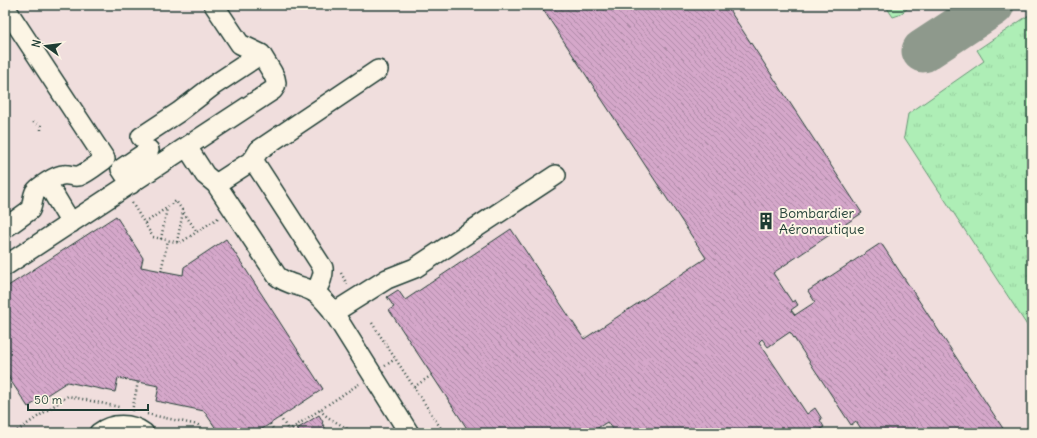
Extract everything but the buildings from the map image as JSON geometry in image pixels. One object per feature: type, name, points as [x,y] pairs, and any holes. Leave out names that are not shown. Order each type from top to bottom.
[{"type":"lane","points":[[5,266],[76,220],[130,192],[187,147],[276,87],[276,78],[261,54],[240,44],[214,5]]},
{"type":"lane","points":[[5,7],[105,159],[80,175],[60,175],[35,191],[30,210],[5,228]]},
{"type":"lane","points":[[130,192],[121,169],[178,112],[214,85],[261,54]]},
{"type":"lane","points":[[216,184],[253,160],[259,150],[378,70]]},
{"type":"lane","points":[[187,147],[205,175],[216,184],[277,276],[287,283],[315,293],[325,301],[409,433]]},
{"type":"lane","points":[[253,160],[323,268],[322,279],[315,293]]},
{"type":"lane","points":[[333,313],[387,279],[415,268],[556,175]]},
{"type":"lane","points":[[51,180],[76,220]]},
{"type":"lane","points":[[99,433],[115,426],[129,426],[144,433]]},
{"type":"path","points":[[33,122],[41,126],[41,133]]},
{"type":"path","points":[[130,192],[153,237],[180,243],[222,216]]},
{"type":"path","points":[[145,223],[176,201],[197,232]]},
{"type":"path","points":[[161,239],[167,207]]},
{"type":"path","points":[[177,242],[183,211]]},
{"type":"path","points":[[161,271],[168,240]]},
{"type":"path","points":[[341,274],[348,286]]},
{"type":"path","points":[[372,323],[444,433]]},
{"type":"path","points":[[414,387],[432,375]]},
{"type":"path","points":[[285,433],[363,381]]},
{"type":"path","points":[[132,410],[138,382]]},
{"type":"path","points":[[320,410],[352,433]]},
{"type":"path","points":[[280,417],[289,431]]},
{"type":"path","points":[[270,424],[276,433]]},
{"type":"shaded area","points":[[5,5],[1032,5],[1032,433],[5,433]]},
{"type":"green space","points":[[885,5],[912,5],[899,15],[893,17]]},
{"type":"green space","points":[[1032,13],[1032,333],[904,137],[908,114],[984,61],[977,50]]},
{"type":"taxiway","points":[[923,51],[993,5]]},
{"type":"place","name":"Bombardier Aéronautique","points":[[766,221]]}]
